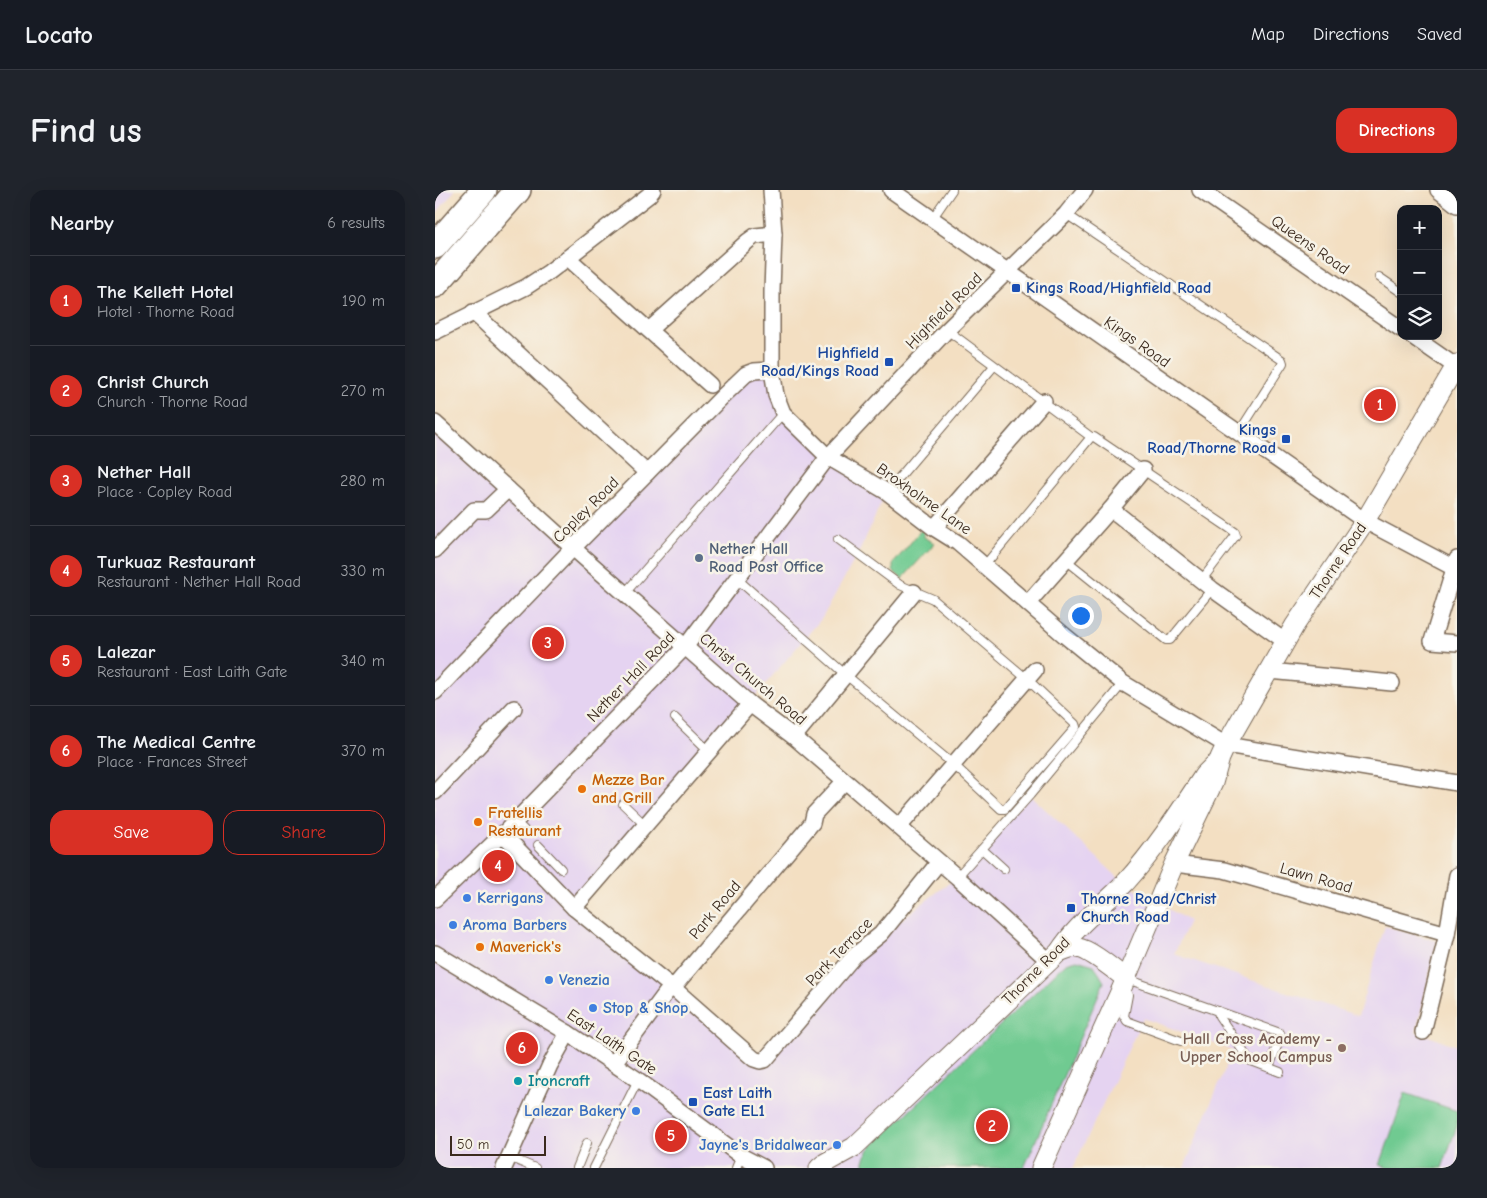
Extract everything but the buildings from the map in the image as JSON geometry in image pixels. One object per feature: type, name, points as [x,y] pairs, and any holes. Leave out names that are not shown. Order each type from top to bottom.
[{"type":"highway","points":[[435,246],[484,190]]},
{"type":"highway","points":[[435,285],[518,190]]},
{"type":"street","points":[[435,332],[525,286],[568,258],[653,190]]},
{"type":"street","name":"Broxholme Lane","points":[[771,190],[774,234],[771,291],[772,370],[776,395],[783,413],[828,457],[887,492],[934,528],[958,543],[1064,635],[1123,683],[1223,752]]},
{"type":"street","name":"Kings Road","points":[[891,190],[1365,521],[1456,564]]},
{"type":"street","name":"Highfield Road","points":[[828,457],[947,330],[1066,214],[1085,190]]},
{"type":"street","name":"Queens Road","points":[[1200,190],[1397,326]]},
{"type":"street","points":[[1438,190],[1457,205]]},
{"type":"street","points":[[649,330],[748,241],[755,236],[774,234]]},
{"type":"street","points":[[568,258],[710,385]]},
{"type":"street","points":[[473,312],[647,473]]},
{"type":"street","points":[[1418,340],[1456,365]]},
{"type":"street","name":"Thorne Road","points":[[831,1166],[854,1147],[1054,956],[1067,940],[1151,853],[1204,775],[1223,752],[1295,625],[1365,521],[1456,365]]},
{"type":"street","name":"Copley Road","points":[[435,692],[573,548],[746,374],[754,371],[772,370]]},
{"type":"street","points":[[934,528],[1044,401]]},
{"type":"street","name":"Christ Church Road","points":[[435,422],[441,438],[508,488],[750,704],[794,737],[844,782],[1054,956]]},
{"type":"street","name":"Nether Hall Road","points":[[435,899],[503,834],[520,826],[686,646],[828,457]]},
{"type":"street","points":[[1028,603],[1143,470]]},
{"type":"street","points":[[435,550],[475,510],[486,510],[508,488]]},
{"type":"street","points":[[1111,509],[1206,585],[1286,642]]},
{"type":"street","points":[[1456,564],[1432,641],[1457,643]]},
{"type":"street","points":[[794,737],[914,592]]},
{"type":"street","points":[[1270,671],[1392,683]]},
{"type":"street","points":[[899,827],[1031,675]]},
{"type":"street","points":[[574,908],[750,704]]},
{"type":"street","points":[[435,792],[514,708]]},
{"type":"street","points":[[1223,752],[1457,783]]},
{"type":"street","name":"Thorne Road","points":[[1041,1168],[1174,864],[1213,783],[1223,752]]},
{"type":"street","name":"Park Road","points":[[613,1063],[666,992],[812,823],[814,814],[844,782]]},
{"type":"street","points":[[503,834],[574,908],[672,987]]},
{"type":"street","name":"Park Terrace","points":[[672,987],[754,1059],[765,1060],[854,956],[881,934],[939,862]]},
{"type":"street","name":"Lawn Road","points":[[1174,864],[1224,870],[1447,934]]},
{"type":"street","points":[[1423,1032],[1447,934],[1457,875]]},
{"type":"street","points":[[1054,956],[1070,948],[1078,948],[1087,952],[1123,984]]},
{"type":"street","name":"East Laith Gate","points":[[435,953],[568,1033],[638,1080],[739,1162],[764,1168]]},
{"type":"street","points":[[507,1162],[550,1065],[568,1033]]},
{"type":"lane","points":[[931,219],[952,190]]},
{"type":"lane","points":[[1066,214],[1282,360],[1283,363],[1238,434]]},
{"type":"lane","points":[[1379,277],[1397,289]]},
{"type":"lane","points":[[947,330],[1091,437],[1095,437],[1235,532],[1236,535],[1170,640],[1166,640],[1066,560]]},
{"type":"lane","points":[[887,492],[994,366]]},
{"type":"lane","points":[[625,593],[783,413]]},
{"type":"lane","points":[[985,565],[1091,437]]},
{"type":"lane","points":[[737,578],[846,675],[954,765],[1001,809],[1005,809],[1076,726],[1075,724],[1031,675],[933,599],[900,585],[838,539]]},
{"type":"lane","points":[[957,877],[1031,795],[1123,683]]},
{"type":"lane","points":[[675,718],[709,751]]},
{"type":"lane","points":[[623,804],[645,825]]},
{"type":"lane","points":[[538,845],[561,869]]},
{"type":"lane","points":[[981,849],[1004,869]]},
{"type":"lane","points":[[1123,984],[1218,1011],[1280,1033],[1281,1036],[1269,1067]]},
{"type":"lane","points":[[1123,984],[1128,995],[1124,1016],[1127,1022],[1181,1041]]},
{"type":"lane","points":[[1218,1011],[1219,1016],[1234,1040],[1249,1060],[1280,1072]]},
{"type":"lane","points":[[594,1168],[638,1080]]},
{"type":"lane","points":[[587,1143],[577,1167],[589,1168]]},
{"type":"lane","points":[[507,1162],[535,1168]]},
{"type":"shaded area","points":[[435,190],[455,190],[435,215]]},
{"type":"shaded area","points":[[772,370],[783,413],[828,457],[883,499],[861,548],[822,618],[574,908],[760,1061],[868,945],[957,877],[1030,795],[1124,883],[1189,921],[1174,954],[1358,1016],[1385,926],[1437,941],[1416,1032],[1457,1046],[1457,1168],[1184,1168],[1233,1050],[1143,1018],[1073,1168],[435,1168],[435,423],[573,547],[746,374]]},
{"type":"green space","points":[[921,530],[924,532],[924,537],[935,543],[902,579],[893,571],[893,564]]},
{"type":"green space","points":[[1077,960],[1094,965],[1104,982],[1024,1168],[864,1168],[864,1161],[869,1149],[1066,963]]},
{"type":"green space","points":[[1405,1093],[1457,1111],[1457,1126],[1442,1168],[1389,1168],[1380,1165]]},
{"type":"place","name":"Kings Road/Highfield Road","points":[[1016,288]]},
{"type":"place","name":"Highfield Road/Kings Road","points":[[889,362]]},
{"type":"place","name":"The Kellett Hotel","points":[[1380,405]]},
{"type":"place","name":"Kings Road/Thorne Road","points":[[1286,439]]},
{"type":"place","name":"Nether Hall Road Post Office","points":[[699,558]]},
{"type":"place","name":"Nether Hall","points":[[548,643]]},
{"type":"place","name":"Mezze Bar and Grill","points":[[582,789]]},
{"type":"place","name":"Fratellis Restaurant","points":[[478,822]]},
{"type":"place","name":"Turkuaz Restaurant","points":[[498,866]]},
{"type":"place","name":"Kerrigans","points":[[467,898]]},
{"type":"place","name":"Thorne Road/Christ Church Road","points":[[1071,908]]},
{"type":"place","name":"Aroma Barbers","points":[[453,925]]},
{"type":"place","name":"Maverick's","points":[[480,947]]},
{"type":"place","name":"Venezia","points":[[549,980]]},
{"type":"place","name":"Stop & Shop","points":[[593,1008]]},
{"type":"place","name":"The Medical Centre","points":[[522,1048]]},
{"type":"place","name":"Hall Cross Academy - Upper School Campus","points":[[1342,1048]]},
{"type":"place","name":"Ironcraft","points":[[518,1081]]},
{"type":"place","name":"East Laith Gate EL1","points":[[693,1102]]},
{"type":"place","name":"Lalezar Bakery","points":[[636,1111]]},
{"type":"place","name":"Christ Church","points":[[992,1126]]},
{"type":"place","name":"Lalezar","points":[[671,1136]]},
{"type":"place","name":"Jayne's Bridalwear","points":[[837,1145]]}]
